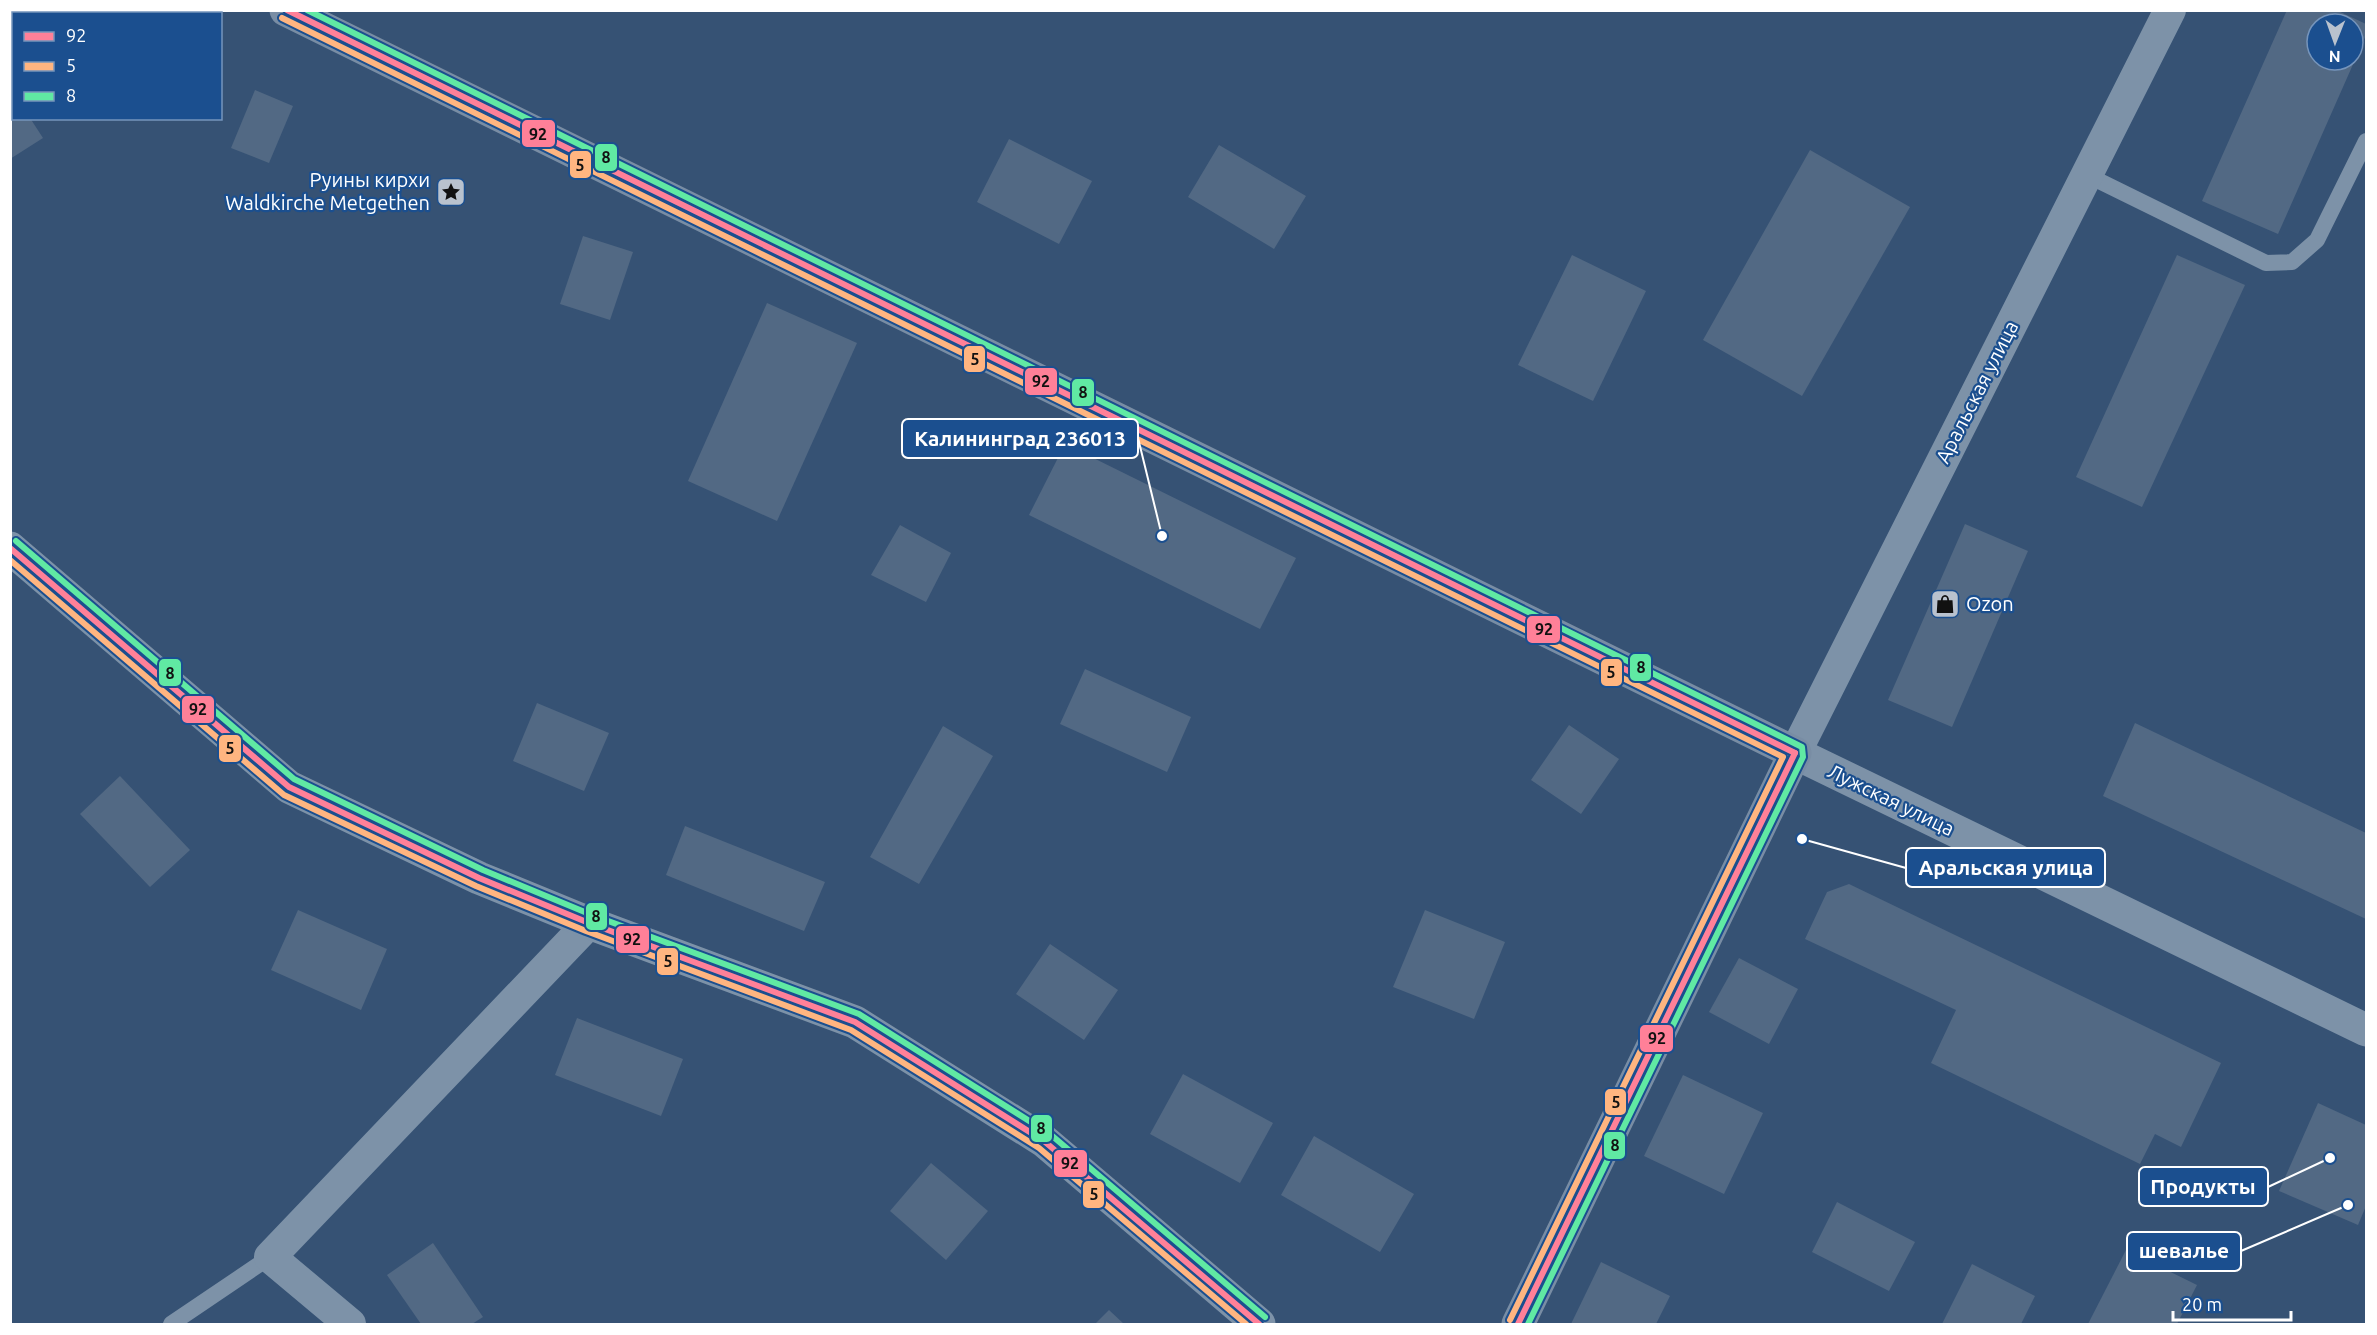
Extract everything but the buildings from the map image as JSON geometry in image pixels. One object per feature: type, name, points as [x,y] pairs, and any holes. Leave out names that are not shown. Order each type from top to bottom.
[{"type":"main road","name":"Лужская улица","points":[[286,10],[1795,753]]},
{"type":"main road","name":"Аральская улица","points":[[1518,1324],[1795,753]]},
{"type":"street","name":"Аральская улица","points":[[1795,753],[2166,12]]},
{"type":"street","points":[[10,548],[289,787],[479,878],[589,923],[855,1022],[1044,1142],[1259,1324]]},
{"type":"street","name":"Лужская улица","points":[[1795,753],[2367,1030]]},
{"type":"street","points":[[350,1324],[270,1257],[589,923]]},
{"type":"lane","points":[[2086,175],[2266,262],[2292,262],[2317,240],[2367,141]]},
{"type":"lane","points":[[171,1324],[270,1257]]},
{"type":"transit line","name":"92","points":[[287,10],[1795,753]]},
{"type":"transit line","name":"8","points":[[307,10],[1802,747],[1803,757],[1528,1324]]},
{"type":"transit line","name":"5","points":[[282,18],[1783,757],[1510,1320]]},
{"type":"transit line","name":"8","points":[[16,541],[294,779],[483,870],[592,915],[859,1014],[1050,1134],[1265,1317]]},
{"type":"transit line","name":"92","points":[[10,548],[289,787],[479,878],[589,923],[855,1022],[1044,1141],[1259,1324]]},
{"type":"transit line","name":"5","points":[[10,560],[284,795],[476,886],[586,931],[851,1030],[1039,1148],[1246,1324]]},
{"type":"transit line","name":"92","points":[[1518,1324],[1795,753]]},
{"type":"place","name":"Руины кирхи Waldkirche Metgethen","points":[[451,192]]},
{"type":"place","name":"Калининград 236013","points":[[1162,536]]},
{"type":"place","name":"Ozon","points":[[1945,604]]},
{"type":"place","name":"Аральская улица","points":[[1802,839]]},
{"type":"place","name":"Продукты","points":[[2330,1158]]},
{"type":"place","name":"шевалье","points":[[2348,1205]]}]
